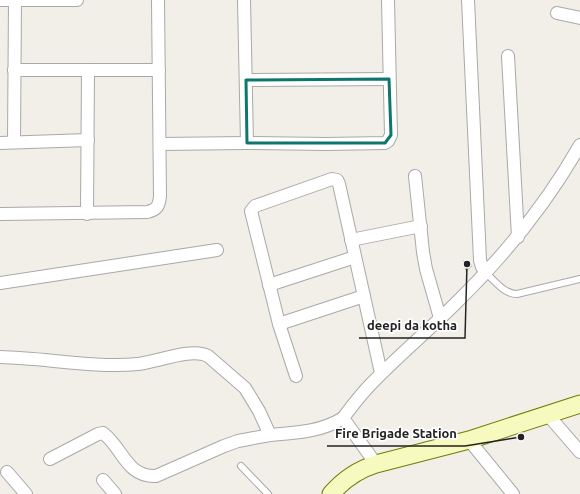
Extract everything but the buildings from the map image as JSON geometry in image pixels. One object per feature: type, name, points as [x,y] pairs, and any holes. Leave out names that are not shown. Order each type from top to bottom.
[{"type":"street","points":[[0,0],[77,0]]},
{"type":"street","points":[[14,142],[15,0]]},
{"type":"street","points":[[0,214],[147,212],[155,210],[159,205],[160,144],[158,0]]},
{"type":"street","points":[[244,0],[247,143]]},
{"type":"street","points":[[160,144],[385,143],[391,135],[388,0]]},
{"type":"street","points":[[468,0],[480,260],[486,273]]},
{"type":"street","points":[[557,13],[580,18]]},
{"type":"street","points":[[508,56],[518,237]]},
{"type":"street","points":[[14,70],[159,70]]},
{"type":"street","points":[[87,214],[88,70]]},
{"type":"street","points":[[246,80],[389,79]]},
{"type":"street","points":[[0,143],[88,140]]},
{"type":"street","points":[[50,459],[98,434],[103,433],[136,472],[148,476],[156,476],[238,441],[322,428],[333,424],[343,418],[381,373],[486,273],[518,237],[563,175],[580,145]]},
{"type":"street","points":[[416,176],[426,269],[440,318]]},
{"type":"street","points":[[296,376],[279,324],[251,211],[255,206],[335,179],[339,184],[381,373]]},
{"type":"street","points":[[351,240],[421,226]]},
{"type":"street","points":[[0,283],[217,250]]},
{"type":"street","points":[[269,285],[355,257]]},
{"type":"street","points":[[279,324],[364,296]]},
{"type":"street","points":[[0,357],[98,364],[140,364],[193,353],[202,353],[208,356],[244,388],[253,399],[270,435]]},
{"type":"street","points":[[332,494],[351,475],[364,468],[470,440],[580,404]]},
{"type":"street","points":[[548,415],[580,452]]},
{"type":"street","points":[[343,418],[376,464]]},
{"type":"street","points":[[470,440],[513,494]]},
{"type":"street","points":[[7,472],[26,494]]},
{"type":"street","points":[[103,480],[115,494]]},
{"type":"lane","points":[[486,273],[505,291],[512,294],[580,279]]},
{"type":"lane","points":[[241,466],[268,494]]},
{"type":"highlighted area","points":[[389,79],[391,135],[385,143],[247,143],[246,80]]},
{"type":"place","name":"deepi da kotha","points":[[467,264]]},
{"type":"place","name":"Fire Brigade Station","points":[[521,437]]}]
